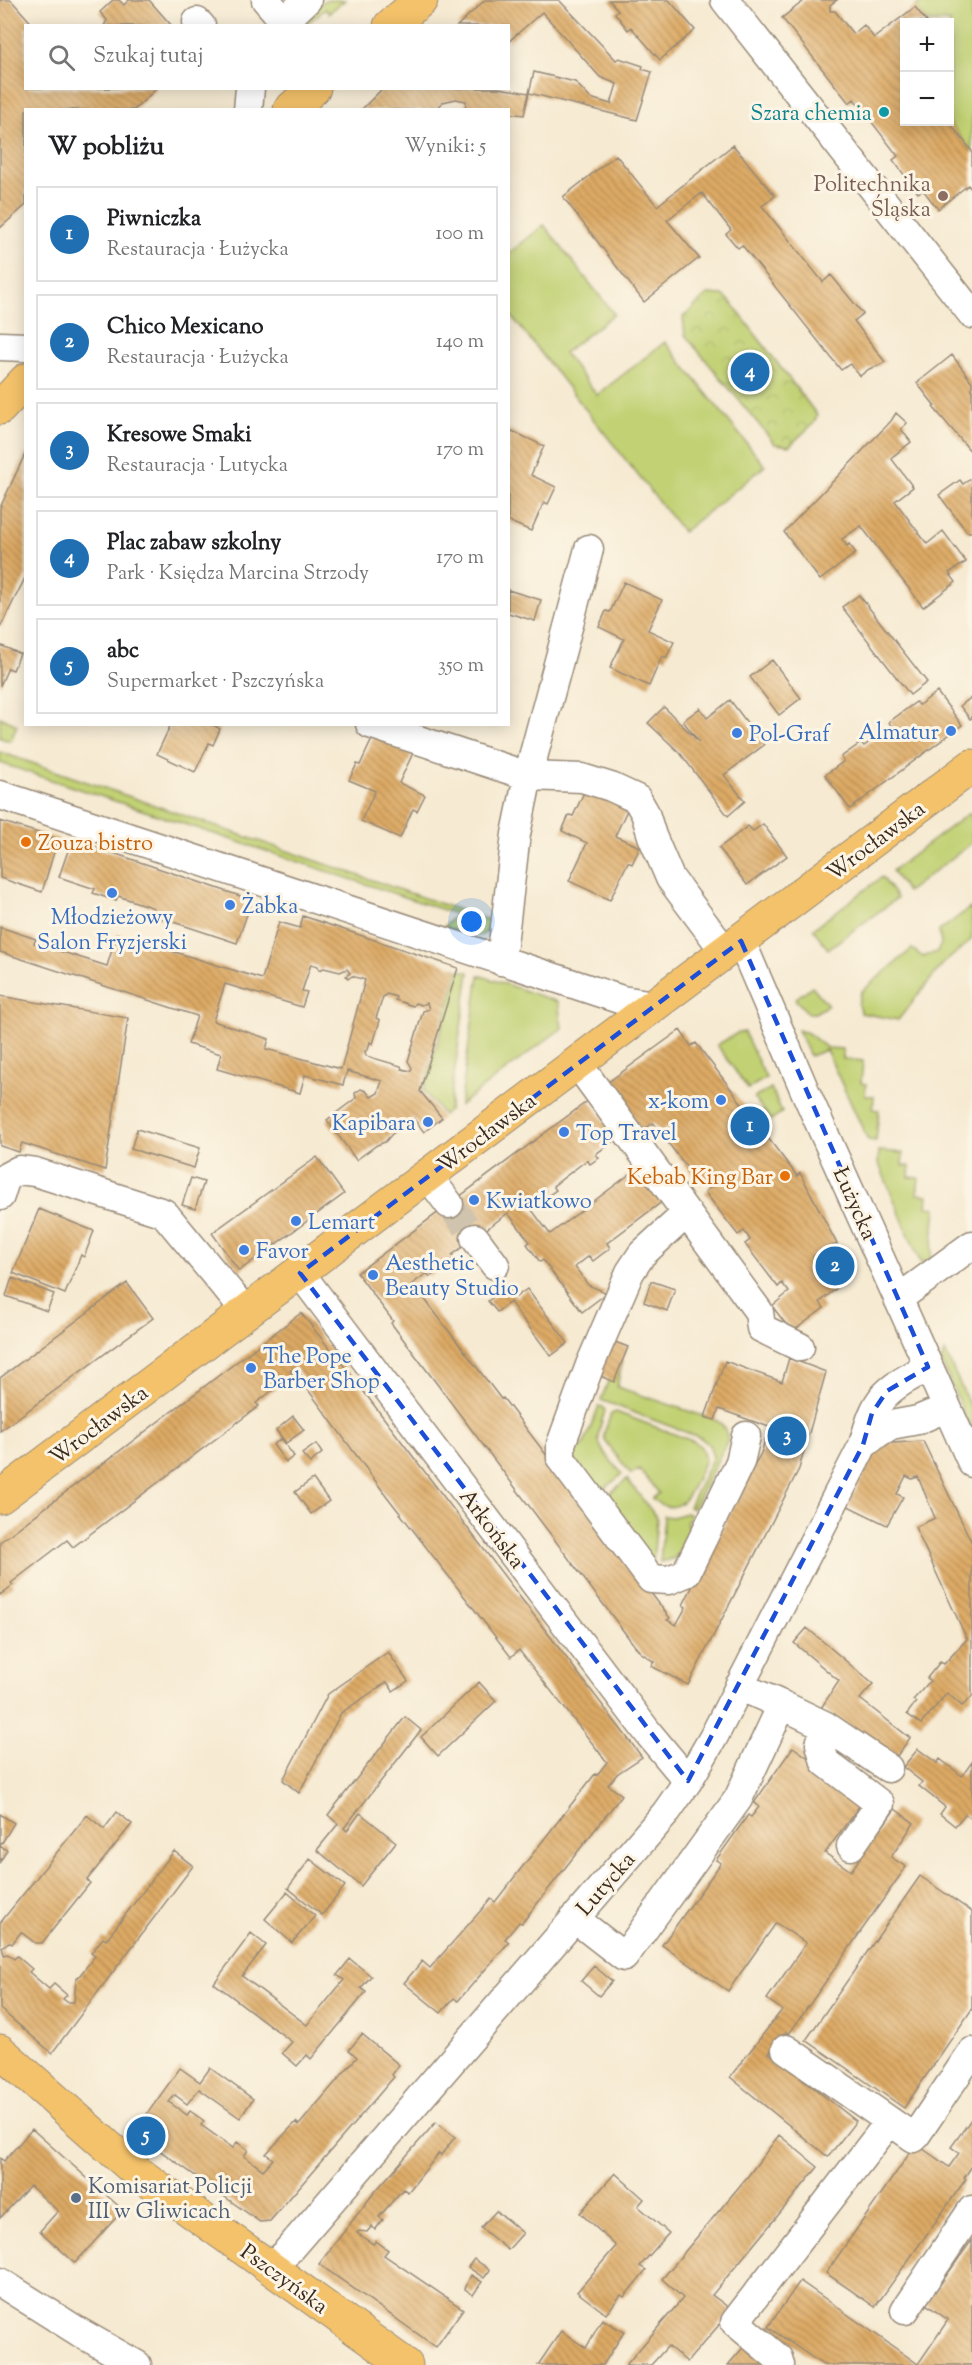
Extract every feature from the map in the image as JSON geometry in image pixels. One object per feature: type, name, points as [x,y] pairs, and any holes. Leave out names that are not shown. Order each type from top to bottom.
[{"type":"main road","points":[[392,24],[421,0]]},
{"type":"main road","points":[[292,108],[313,90]]},
{"type":"main road","points":[[0,408],[24,382]]},
{"type":"main road","name":"Wrocławska","points":[[0,1497],[972,766]]},
{"type":"main road","name":"Pszczyńska","points":[[2,2058],[138,2173],[406,2365]]},
{"type":"street","points":[[276,16],[307,0]]},
{"type":"street","points":[[730,2],[972,314]]},
{"type":"street","points":[[248,108],[250,90]]},
{"type":"street","points":[[0,346],[24,347]]},
{"type":"street","points":[[501,961],[516,834],[528,776],[589,549]]},
{"type":"street","name":"Łużycka","points":[[376,726],[528,776],[582,778],[611,787],[636,799],[645,813],[670,878],[734,947],[972,1463]]},
{"type":"street","points":[[1,799],[632,1003],[654,1005]]},
{"type":"street","points":[[577,1063],[759,1312],[760,1328],[800,1347]]},
{"type":"street","points":[[0,1196],[6,1177],[19,1170],[34,1172],[164,1213],[246,1312]]},
{"type":"street","points":[[428,1176],[449,1204]]},
{"type":"street","points":[[687,1214],[642,1254],[630,1272],[586,1375],[561,1444],[561,1459],[651,1579],[669,1580],[686,1573],[740,1462],[746,1436]]},
{"type":"street","points":[[475,1238],[495,1265]]},
{"type":"street","points":[[898,1299],[972,1245]]},
{"type":"street","name":"Arkońska","points":[[300,1273],[649,1734],[688,1781]]},
{"type":"street","name":"Lutycka","points":[[272,2269],[659,1821],[688,1781],[739,1686],[863,1445],[872,1413],[887,1391],[928,1367]]},
{"type":"street","name":"Lutycka","points":[[863,1445],[891,1425],[918,1420],[946,1408]]},
{"type":"street","points":[[739,1686],[826,1726],[888,1768]]},
{"type":"street","points":[[574,1918],[624,1957],[738,1798],[782,1705]]},
{"type":"street","points":[[826,1726],[820,1744],[825,1762],[880,1804],[851,1846]]},
{"type":"street","points":[[786,2049],[914,2138],[972,2052]]},
{"type":"street","points":[[780,2365],[778,2358],[735,2322],[890,2121]]},
{"type":"street","points":[[905,2310],[972,2210]]},
{"type":"street","points":[[0,2282],[79,2332],[138,2365]]},
{"type":"highlighted area","points":[[741,941],[928,1367],[887,1391],[872,1413],[863,1445],[688,1781],[300,1273]]},
{"type":"green space","points":[[325,0],[345,0],[329,13],[326,9],[306,24],[296,24]]},
{"type":"green space","points":[[923,0],[972,0],[972,151],[952,126],[954,126],[954,18],[924,18],[915,7]]},
{"type":"green space","points":[[544,225],[614,314],[564,353],[597,395],[665,342],[765,466],[683,532],[510,314],[510,252]]},
{"type":"green space","points":[[708,294],[723,295],[730,301],[817,415],[814,423],[789,446],[775,444],[685,335],[683,317]]},
{"type":"green space","points":[[0,717],[17,725],[11,741],[0,738]]},
{"type":"green space","points":[[0,752],[491,921],[489,929],[485,934],[472,936],[444,927],[456,914],[0,763]]},
{"type":"green space","points":[[969,813],[972,817],[972,843],[907,892],[892,871]]},
{"type":"green space","points":[[882,877],[897,898],[828,949],[813,929]]},
{"type":"green space","points":[[970,908],[972,939],[943,964],[898,1020],[861,1013],[858,1005],[861,992],[912,949],[923,957],[937,952],[941,944],[939,931]]},
{"type":"green space","points":[[459,970],[469,972],[449,1110],[443,1115],[423,1090]]},
{"type":"green space","points":[[479,975],[558,1002],[562,1028],[460,1105]]},
{"type":"green space","points":[[812,986],[828,1005],[815,1013],[808,1013],[795,999]]},
{"type":"green space","points":[[798,1030],[808,1033],[827,1048],[843,1049],[843,1059],[863,1061],[861,1083],[866,1084],[865,1096],[874,1096],[873,1109],[879,1110],[876,1141],[868,1140],[826,1050],[810,1056]]},
{"type":"green space","points":[[739,1032],[744,1032],[766,1078],[748,1089],[717,1045]]},
{"type":"green space","points":[[771,1088],[782,1112],[771,1120],[754,1098]]},
{"type":"green space","points":[[879,1151],[903,1153],[902,1166],[910,1166],[909,1177],[919,1178],[917,1194],[928,1195],[927,1207],[936,1208],[931,1258],[921,1264],[878,1162]]},
{"type":"green space","points":[[945,1352],[972,1410],[972,1432],[941,1361]]},
{"type":"green space","points":[[623,1360],[617,1387],[715,1420],[723,1425],[728,1440],[693,1509],[689,1507],[713,1457],[709,1445],[701,1438],[601,1400],[609,1379],[614,1381]]},
{"type":"green space","points":[[599,1406],[605,1411],[599,1433],[600,1446],[622,1474],[599,1494],[568,1452],[568,1441],[583,1447]]},
{"type":"green space","points":[[616,1412],[695,1442],[701,1447],[705,1460],[692,1489],[680,1503],[672,1507],[652,1499],[659,1493],[639,1469],[631,1474],[605,1441],[604,1433],[611,1414]]},
{"type":"green space","points":[[627,1479],[657,1518],[653,1562],[603,1499]]},
{"type":"green space","points":[[686,1513],[690,1515],[686,1523],[692,1527],[675,1558],[660,1562],[664,1516],[672,1517]]},
{"type":"building","points":[[0,0],[11,0],[32,24],[24,24],[24,90],[155,90],[136,108],[24,108],[24,207],[0,228]]},
{"type":"building","points":[[113,0],[119,0],[124,5],[129,0],[149,0],[170,24],[105,24],[107,20],[100,12]]},
{"type":"building","points":[[485,0],[559,0],[616,60],[619,58],[643,66],[642,69],[652,72],[637,120],[529,93],[534,72],[575,82],[590,98],[611,104],[617,84],[600,77],[542,12],[510,40],[510,24],[459,24]]},
{"type":"building","points":[[609,0],[669,0],[695,30],[660,60],[631,27],[628,30],[615,13],[618,10]]},
{"type":"building","name":"Szara chemia","points":[[805,0],[837,0],[830,5],[830,11],[835,11],[853,34],[864,25],[874,38],[900,18],[900,126],[952,126],[972,151],[972,190],[968,185],[938,209],[923,190],[918,193],[893,160],[898,156],[854,99],[849,103],[782,18]]},
{"type":"building","name":"Szara chemia","points":[[915,7],[924,18],[900,18]]},
{"type":"building","points":[[381,90],[510,90],[529,93],[524,115],[510,113],[510,108],[465,108],[466,101],[456,99],[443,102],[436,108],[363,108]]},
{"type":"building","points":[[733,145],[775,196],[762,206],[823,282],[831,275],[863,314],[854,321],[885,362],[860,376],[850,364],[841,370],[742,245],[738,248],[726,234],[731,230],[702,193],[667,220],[699,258],[644,302],[563,197],[616,155],[657,206]]},
{"type":"building","points":[[952,355],[972,382],[972,453],[933,407],[935,406],[917,383]]},
{"type":"building","points":[[896,413],[907,423],[901,429],[911,442],[891,458],[913,487],[895,501],[927,544],[943,531],[966,562],[949,573],[956,582],[923,607],[861,526],[842,539],[856,553],[820,580],[784,532],[891,421]]},
{"type":"building","points":[[510,430],[544,446],[531,475],[556,487],[548,504],[544,502],[531,531],[510,522]]},
{"type":"building","points":[[24,456],[24,580],[0,628],[0,508]]},
{"type":"building","points":[[972,478],[972,531],[967,532],[939,495],[960,480],[963,484]]},
{"type":"building","points":[[624,582],[662,600],[648,630],[674,642],[666,658],[662,656],[649,686],[610,668],[624,639],[599,627],[606,611],[610,612]]},
{"type":"building","points":[[510,591],[541,600],[535,621],[510,614]]},
{"type":"building","points":[[859,595],[927,682],[910,695],[842,607]]},
{"type":"building","points":[[0,645],[20,654],[13,670],[8,668],[0,686]]},
{"type":"building","points":[[772,660],[801,698],[779,715],[750,677]]},
{"type":"building","points":[[937,692],[962,725],[850,809],[825,775],[844,761],[841,757],[861,743],[864,746],[891,726],[889,722],[916,702],[919,705]]},
{"type":"building","points":[[972,697],[972,718],[970,719],[960,706]]},
{"type":"building","points":[[730,700],[764,745],[724,775],[745,801],[728,816],[680,753],[648,723],[664,707],[699,742],[683,721],[700,708],[707,718]]},
{"type":"building","points":[[170,726],[215,726],[220,729],[213,745],[209,743],[195,772],[157,754]]},
{"type":"building","points":[[374,735],[413,753],[399,783],[425,795],[417,811],[413,809],[400,838],[361,821],[375,791],[349,780],[357,764],[360,765]]},
{"type":"building","points":[[587,786],[629,806],[615,836],[640,847],[632,864],[628,862],[610,900],[569,881],[587,843],[562,831],[569,815],[573,816]]},
{"type":"building","points":[[0,821],[58,839],[42,892],[0,878]]},
{"type":"building","points":[[763,824],[787,856],[747,885],[719,848],[748,826],[753,831]]},
{"type":"building","points":[[72,839],[252,900],[237,943],[152,915],[154,908],[118,896],[116,901],[93,893],[95,889],[59,877]]},
{"type":"building","points":[[303,916],[458,968],[420,1091],[442,1118],[424,1132],[413,1118],[385,1142],[356,1160],[327,1120],[356,1098],[355,1093],[361,1089],[371,1097],[378,1093],[382,1081],[347,1071],[343,1085],[305,1075],[300,1093],[217,1069],[221,1054],[188,1044],[197,1016],[0,952],[0,927],[36,939],[34,943],[107,966],[117,934],[262,979],[279,922],[300,928]],"holes":[[[311,964],[318,966],[319,970],[324,968],[340,972],[347,969],[350,973],[346,976],[348,979],[352,976],[365,980],[341,1069],[266,1049],[269,1039],[213,1021],[225,984],[302,1007],[307,992],[302,991]],[[387,994],[396,997],[395,1000],[413,1006],[415,1003],[421,1005],[427,1003],[429,1009],[423,1011],[408,1061],[412,1068],[411,1071],[366,1056],[365,1051],[368,1050],[370,1042],[373,1044],[380,1020],[376,1018],[383,997]]]},
{"type":"building","points":[[0,996],[128,1018],[105,1170],[22,1143],[19,1152],[0,1146]]},
{"type":"building","points":[[680,1030],[691,1046],[696,1043],[797,1176],[800,1173],[837,1244],[822,1252],[821,1250],[813,1257],[837,1288],[820,1302],[824,1308],[792,1332],[772,1306],[789,1292],[782,1283],[778,1287],[745,1244],[750,1240],[747,1235],[744,1231],[738,1235],[705,1192],[711,1187],[706,1180],[700,1184],[665,1139],[671,1134],[666,1127],[660,1131],[653,1123],[642,1131],[607,1083]]},
{"type":"building","points":[[589,1100],[617,1138],[596,1154],[599,1158],[590,1164],[587,1160],[553,1186],[556,1190],[546,1197],[543,1193],[528,1205],[550,1234],[638,1168],[663,1201],[607,1243],[610,1248],[593,1261],[589,1256],[575,1267],[588,1285],[607,1293],[582,1312],[543,1260],[540,1262],[527,1244],[530,1242],[508,1213],[452,1255],[455,1258],[430,1277],[427,1273],[411,1285],[421,1299],[423,1297],[501,1399],[503,1398],[670,1618],[667,1620],[676,1625],[686,1607],[683,1605],[761,1453],[769,1427],[719,1409],[715,1420],[705,1417],[725,1361],[782,1382],[789,1358],[826,1372],[799,1469],[688,1685],[651,1666],[654,1662],[634,1645],[391,1323],[393,1321],[357,1273]]},
{"type":"building","points":[[137,1129],[200,1148],[194,1168],[131,1149]]},
{"type":"building","points":[[317,1157],[344,1194],[239,1271],[212,1233]]},
{"type":"building","points":[[191,1178],[204,1182],[195,1209],[182,1205]]},
{"type":"building","points":[[39,1209],[94,1231],[65,1294],[13,1273]]},
{"type":"building","points":[[836,1247],[853,1271],[836,1283],[819,1261]]},
{"type":"building","points":[[12,1278],[54,1294],[47,1311],[6,1296]]},
{"type":"building","points":[[651,1281],[675,1289],[667,1311],[644,1302]]},
{"type":"building","points":[[127,1283],[153,1318],[0,1431],[0,1378]]},
{"type":"building","points":[[507,1286],[516,1297],[527,1289],[568,1343],[551,1356],[510,1302],[497,1312],[488,1301]]},
{"type":"building","points":[[301,1313],[351,1375],[642,1757],[617,1774],[608,1785],[622,1795],[522,1923],[519,1922],[505,1939],[509,1942],[458,2001],[454,1998],[441,2013],[404,1983],[422,1961],[430,1968],[491,1899],[495,1902],[595,1774],[597,1775],[607,1762],[519,1650],[511,1657],[382,1490],[300,1379],[303,1378],[295,1367],[290,1371],[293,1375],[256,1403],[259,1406],[73,1547],[67,1540],[11,1583],[13,1585],[0,1595],[0,1542]]},
{"type":"building","points":[[610,1340],[628,1347],[614,1382],[596,1374]]},
{"type":"building","points":[[293,1416],[304,1430],[286,1443],[276,1430]]},
{"type":"building","points":[[281,1439],[294,1456],[286,1462],[273,1445]]},
{"type":"building","points":[[923,1441],[972,1543],[972,1697],[962,1706],[947,1693],[921,1724],[907,1714],[916,1702],[913,1700],[930,1681],[927,1678],[940,1662],[944,1664],[967,1639],[915,1527],[935,1518],[918,1477],[912,1479],[906,1476],[897,1494],[903,1497],[887,1525],[848,1506],[878,1444]]},
{"type":"building","points":[[316,1444],[322,1453],[310,1463],[302,1454]]},
{"type":"building","points":[[313,1479],[329,1501],[311,1514],[295,1492]]},
{"type":"building","points":[[807,1628],[873,1684],[860,1699],[910,1738],[897,1756],[821,1708],[839,1681],[794,1643]]},
{"type":"building","points":[[388,1652],[408,1681],[393,1691],[387,1682],[341,1713],[299,1793],[283,1780],[328,1694]]},
{"type":"building","points":[[479,1682],[496,1701],[438,1756],[421,1737]]},
{"type":"building","points":[[405,1717],[421,1730],[344,1828],[347,1831],[360,1813],[396,1842],[361,1886],[317,1850],[338,1824],[328,1815]]},
{"type":"building","points":[[793,1747],[865,1798],[825,1853],[851,1871],[895,1809],[914,1823],[891,1857],[906,1867],[789,2034],[786,2032],[769,2053],[856,2121],[828,2157],[730,2077],[782,2010],[767,1999],[806,1943],[776,1923],[728,1991],[662,1945],[721,1863],[716,1860],[748,1815],[751,1817],[759,1807],[754,1803]]},
{"type":"building","points":[[918,1749],[937,1763],[940,1759],[962,1776],[972,1762],[972,1819],[965,1814],[955,1826],[940,1814],[945,1807],[919,1786],[922,1782],[903,1767]]},
{"type":"building","points":[[117,1812],[132,1824],[87,1880],[90,1883],[42,1943],[35,1943],[21,1932],[12,1944],[9,1942],[2,1947],[4,1955],[8,1954],[14,1959],[17,1956],[32,1969],[29,1972],[49,1989],[54,1984],[67,1995],[63,1999],[67,2002],[74,2002],[76,1980],[95,1956],[91,1953],[103,1938],[106,1940],[174,1851],[193,1866],[52,2053],[0,2009],[0,1923],[87,1815],[104,1829]]},
{"type":"building","points":[[0,1814],[14,1823],[0,1846]]},
{"type":"building","points":[[0,1846],[7,1850],[0,1862]]},
{"type":"building","points":[[310,1859],[345,1886],[322,1915],[288,1888]]},
{"type":"building","points":[[920,1876],[972,1912],[972,2009],[904,2108],[806,2040]]},
{"type":"building","points":[[287,1892],[315,1916],[292,1943],[265,1919]]},
{"type":"building","points":[[251,1933],[266,1945],[242,1976],[307,2025],[344,1980],[337,1975],[350,1959],[371,1976],[361,1988],[366,1992],[311,2059],[307,2055],[297,2066],[282,2053],[292,2042],[214,1983]]},
{"type":"building","points":[[594,1966],[612,1981],[599,1996],[581,1981]]},
{"type":"building","points":[[362,2034],[399,2065],[392,2075],[394,2077],[270,2221],[260,2222],[134,2132],[180,2068],[200,2082],[210,2068],[253,2099],[240,2118],[199,2089],[187,2104],[175,2095],[169,2102],[187,2115],[190,2111],[204,2121],[201,2125],[233,2148],[237,2142],[248,2150],[244,2156],[263,2170],[273,2159],[266,2154],[296,2122],[299,2125],[357,2057],[349,2050]]},
{"type":"building","points":[[972,2118],[972,2166],[964,2178],[966,2179],[875,2307],[826,2273],[916,2144],[949,2167],[959,2153],[951,2147]]},
{"type":"building","points":[[436,2122],[455,2137],[408,2192],[403,2189],[379,2217],[383,2220],[375,2230],[372,2226],[367,2232],[357,2233],[373,2244],[376,2241],[388,2250],[384,2255],[463,2309],[436,2347],[319,2264],[373,2194]]},
{"type":"building","name":"Komisariat Policji III w Gliwicach","points":[[32,2129],[123,2210],[75,2263],[40,2231],[58,2211],[30,2186],[0,2218],[0,2158],[4,2161]]},
{"type":"building","points":[[779,2135],[818,2167],[712,2295],[732,2310],[687,2362],[668,2346],[651,2365],[626,2365],[683,2298],[662,2279]]},
{"type":"building","points":[[615,2173],[644,2199],[638,2206],[669,2233],[640,2266],[646,2270],[624,2297],[621,2295],[606,2314],[577,2292],[616,2246],[580,2213]]},
{"type":"building","points":[[496,2211],[523,2233],[508,2250],[481,2228]]},
{"type":"building","points":[[972,2240],[972,2365],[823,2365],[768,2327],[800,2281],[918,2364],[948,2320],[926,2304]]},
{"type":"building","points":[[474,2259],[490,2270],[484,2278],[468,2267]]},
{"type":"building","points":[[471,2275],[482,2282],[473,2295],[465,2289]]},
{"type":"building","points":[[602,2319],[624,2332],[603,2365],[538,2365],[561,2331],[586,2348]]},
{"type":"building","points":[[747,2343],[764,2365],[728,2365]]},
{"type":"tunnel","points":[[449,1204],[475,1238]]},
{"type":"place","name":"Szara chemia","points":[[884,112]]},
{"type":"place","name":"Politechnika Śląska","points":[[943,196]]},
{"type":"place","name":"Plac zabaw szkolny","points":[[750,372]]},
{"type":"place","name":"Almatur","points":[[951,731]]},
{"type":"place","name":"Pol-Graf","points":[[737,733]]},
{"type":"place","name":"Zouza bistro","points":[[26,842]]},
{"type":"place","name":"Młodzieżowy Salon Fryzjerski","points":[[112,893]]},
{"type":"place","name":"Żabka","points":[[230,905]]},
{"type":"place","name":"x-kom","points":[[721,1100]]},
{"type":"place","name":"Kapibara","points":[[428,1122]]},
{"type":"place","name":"Piwniczka","points":[[750,1126]]},
{"type":"place","name":"Top Travel","points":[[564,1132]]},
{"type":"place","name":"Kebab King Bar","points":[[785,1176]]},
{"type":"place","name":"Kwiatkowo","points":[[474,1200]]},
{"type":"place","name":"Lemart","points":[[296,1221]]},
{"type":"place","name":"Favor","points":[[244,1250]]},
{"type":"place","name":"Chico Mexicano","points":[[835,1266]]},
{"type":"place","name":"Aesthetic Beauty Studio","points":[[373,1275]]},
{"type":"place","name":"The Pope Barber Shop","points":[[251,1368]]},
{"type":"place","name":"Kresowe Smaki","points":[[787,1436]]},
{"type":"place","name":"abc","points":[[146,2136]]},
{"type":"place","name":"Komisariat Policji III w Gliwicach","points":[[76,2198]]}]
